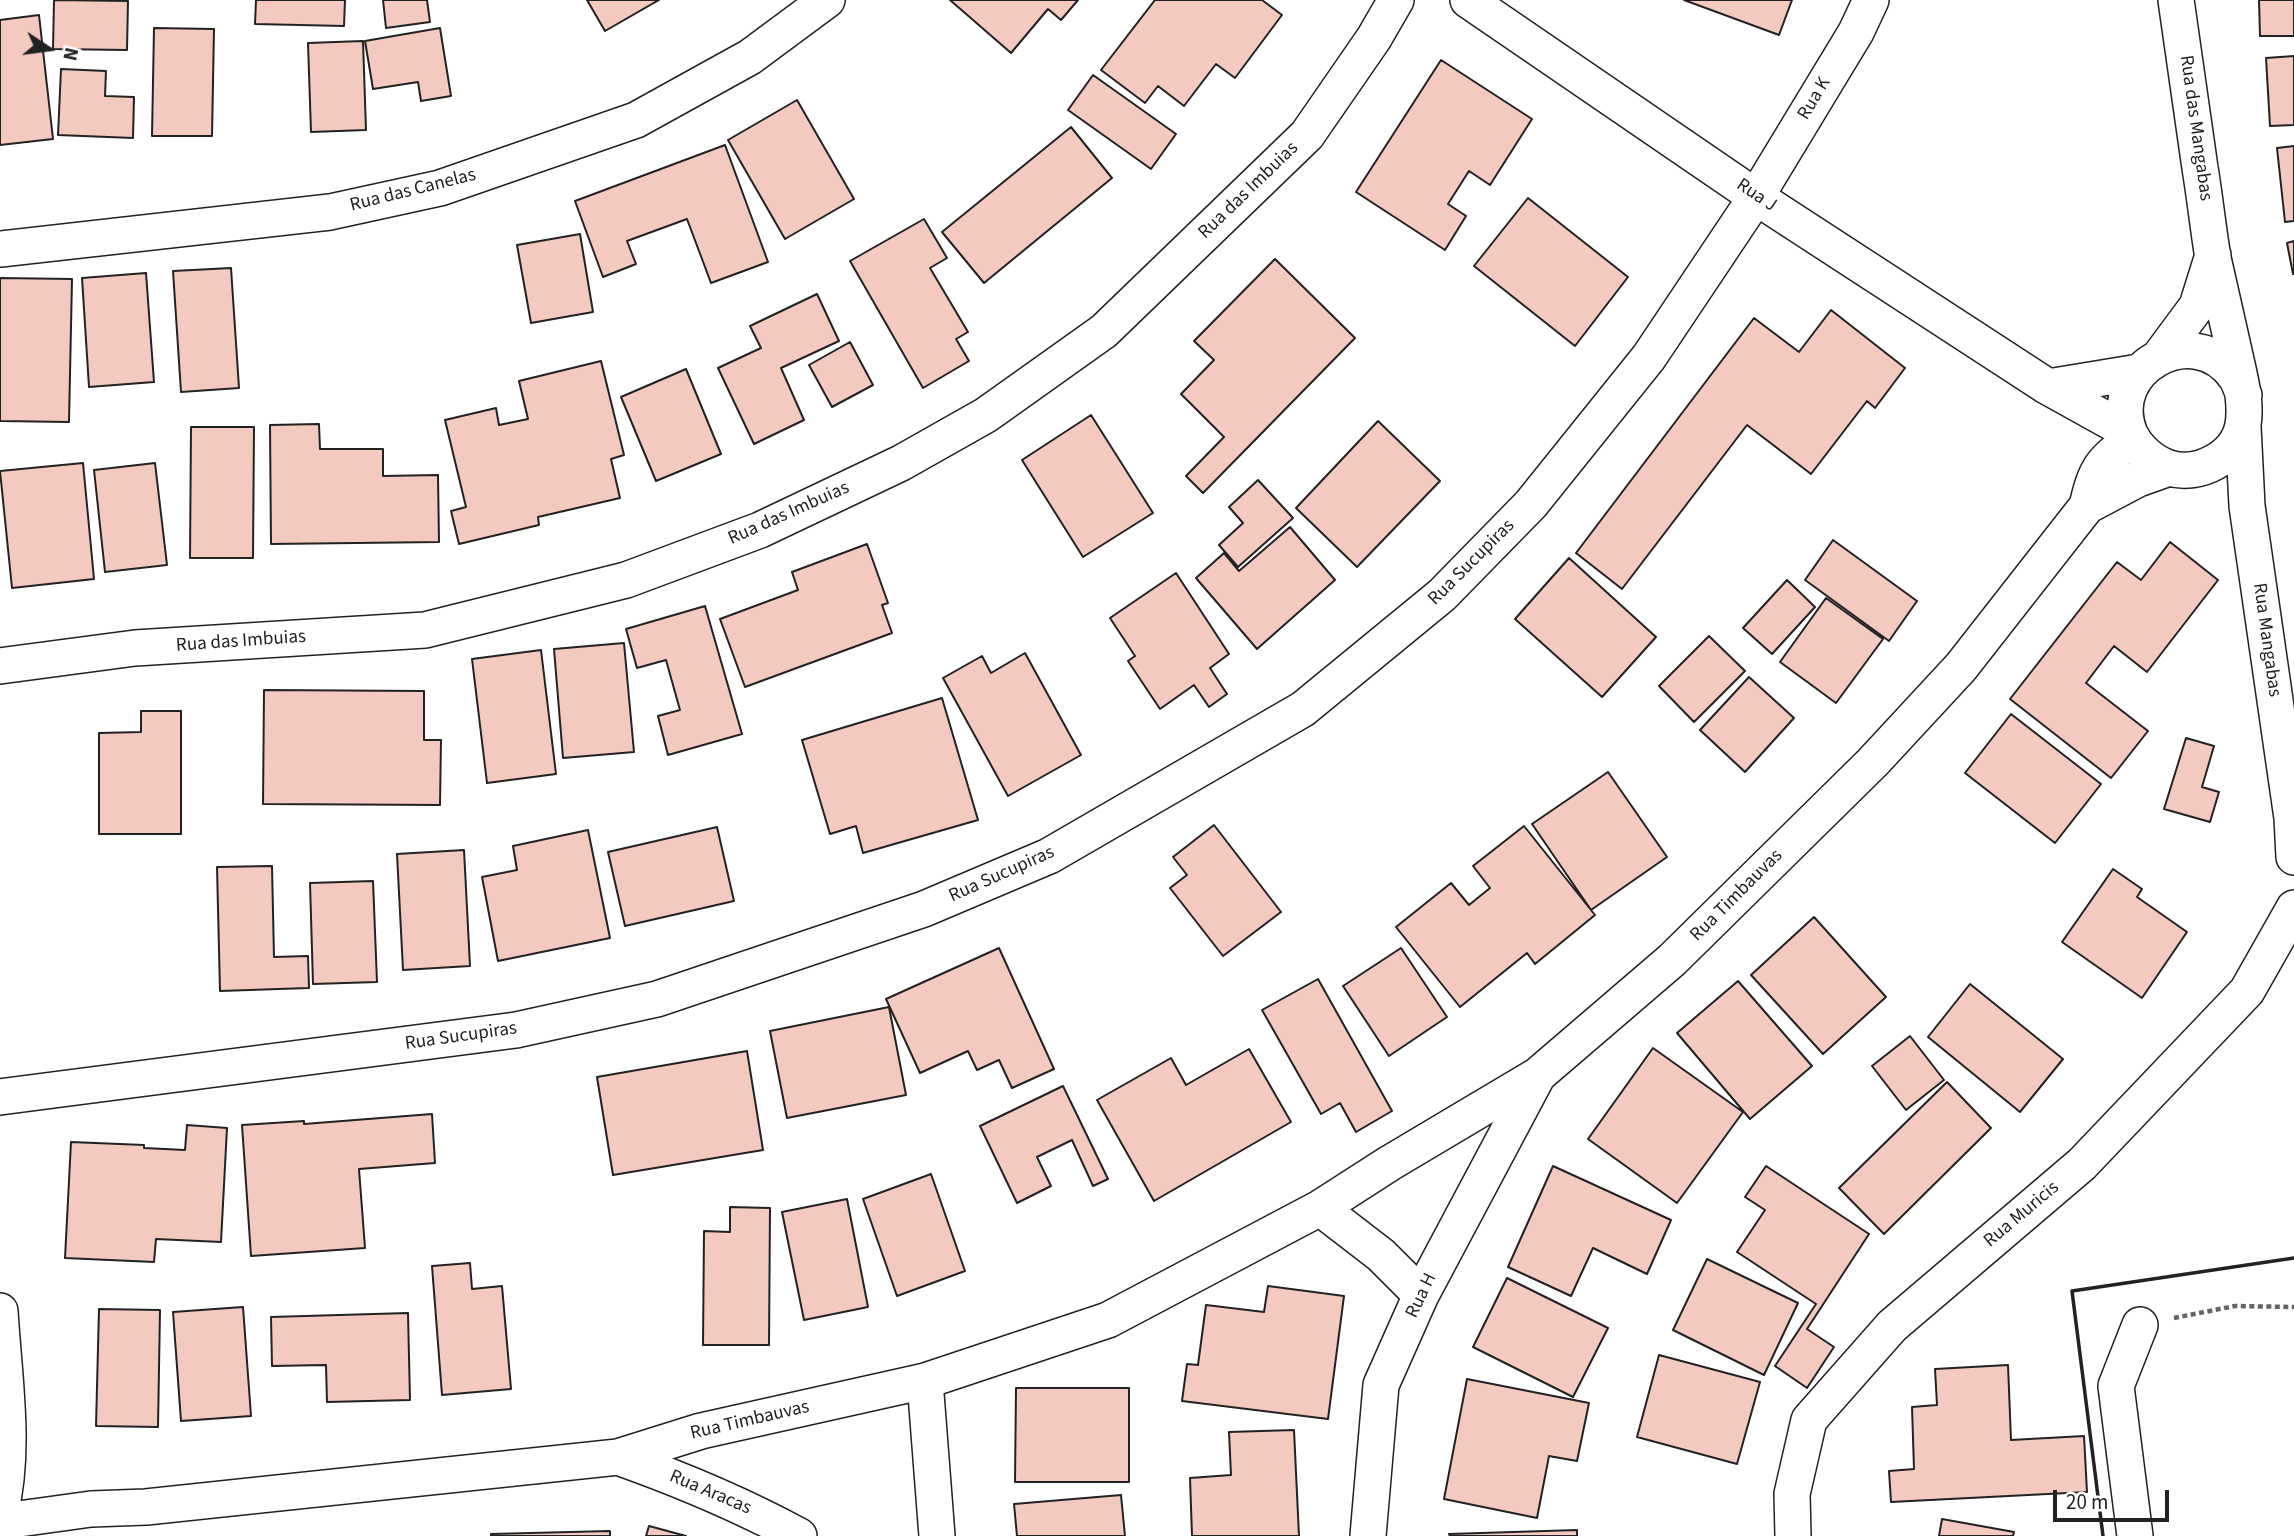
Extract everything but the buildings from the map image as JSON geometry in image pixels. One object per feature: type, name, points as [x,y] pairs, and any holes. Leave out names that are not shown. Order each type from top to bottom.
[{"type":"street","name":"Rua das Canelas","points":[[0,249],[330,212],[440,188],[636,120],[750,57],[827,0]]},
{"type":"street","name":"Rua das Imbuias","points":[[0,666],[135,649],[425,630],[626,580],[760,530],[890,469],[986,415],[1104,331],[1307,135],[1374,38],[1396,0]]},
{"type":"street","name":"Rua J","points":[[1468,0],[1756,197],[2048,387],[2131,435]]},
{"type":"street","name":"Rua K","points":[[1756,197],[1856,32],[1871,0]]},
{"type":"street","name":"Rua das Mangabas","points":[[2176,0],[2213,255],[2243,411]]},
{"type":"street","name":"Rua Sucupiras","points":[[0,1097],[516,1030],[657,999],[923,909],[1049,856],[1303,709],[1442,595],[1531,504],[1649,357],[1756,197]]},
{"type":"street","points":[[2213,255],[2197,306],[2129,390],[2125,411],[2131,435],[2148,457],[2213,480],[2247,506]]},
{"type":"street","points":[[2048,387],[2149,364],[2180,351],[2201,352],[2220,361],[2235,376],[2243,411],[2233,447],[2215,463],[2138,479],[2087,506]]},
{"type":"street","name":"Rua Mangabas","points":[[2243,411],[2247,506],[2292,818],[2294,857]]},
{"type":"street","points":[[2087,506],[2095,476],[2108,456],[2131,435]]},
{"type":"street","name":"Rua Timbauvas","points":[[146,1507],[618,1457],[702,1431],[925,1381],[1108,1320],[1320,1208],[1538,1075],[1672,960],[1873,762],[1961,667],[2087,506]]},
{"type":"street","name":"Rua Muricis","points":[[1793,1536],[1792,1494],[1809,1420],[1892,1326],[2082,1164],[2247,991],[2294,908]]},
{"type":"street","name":"Rua H","points":[[1368,1536],[1381,1385],[1422,1295],[1538,1075]]},
{"type":"street","points":[[1320,1208],[1381,1255],[1422,1295]]},
{"type":"street","points":[[0,1311],[8,1454],[5,1522],[91,1509],[146,1507]]},
{"type":"street","points":[[2135,1536],[2116,1386],[2140,1325]]},
{"type":"street","points":[[925,1381],[937,1536]]},
{"type":"street","name":"Rua Aracas","points":[[618,1457],[716,1494],[799,1536]]},
{"type":"street","points":[[77,1536],[146,1507]]},
{"type":"path","points":[[2140,1325],[2235,1306],[2294,1307]]},
{"type":"wall","points":[[2103,1536],[2072,1291],[2294,1258]]}]
